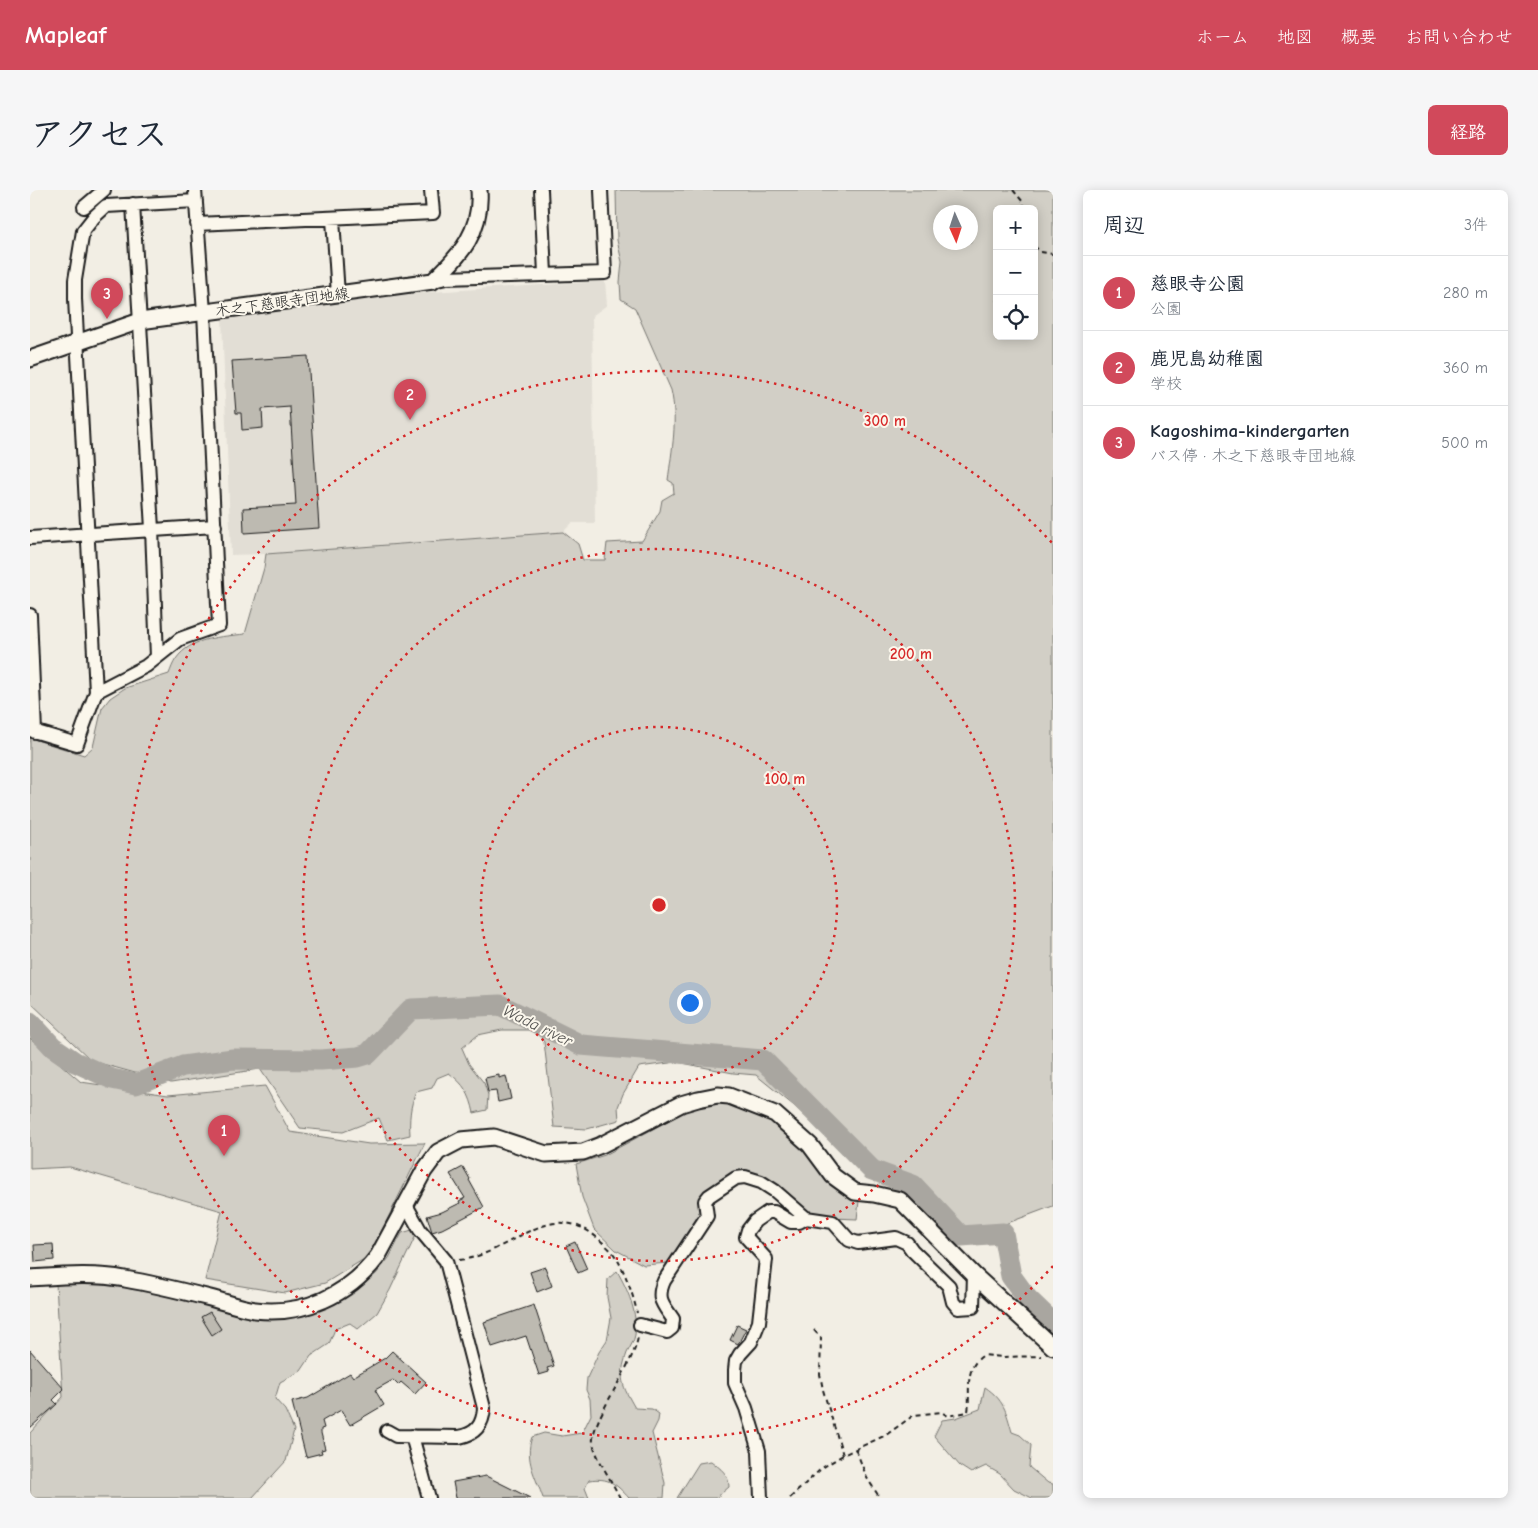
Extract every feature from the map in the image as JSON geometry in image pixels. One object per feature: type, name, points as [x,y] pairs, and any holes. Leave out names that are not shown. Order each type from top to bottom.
[{"type":"street","points":[[84,207],[104,190]]},
{"type":"street","points":[[197,224],[433,213],[431,190]]},
{"type":"street","points":[[433,281],[452,264],[466,246],[476,223],[479,190]]},
{"type":"street","points":[[541,190],[545,274]]},
{"type":"street","points":[[433,281],[446,278],[605,273],[602,190]]},
{"type":"street","points":[[30,615],[32,731],[77,744],[96,692],[75,280],[83,231],[106,206],[195,196],[204,312],[219,625],[180,639],[146,666],[96,692]]},
{"type":"street","points":[[133,204],[152,530],[157,657]]},
{"type":"street","points":[[333,219],[338,295]]},
{"type":"street","name":"木之下慈眼寺団地線","points":[[30,359],[140,320],[433,281]]},
{"type":"street","points":[[30,538],[215,526]]},
{"type":"street","points":[[30,1278],[97,1276],[123,1278],[253,1310],[291,1310],[330,1298],[369,1268],[378,1256],[424,1171],[438,1152],[461,1140],[494,1137],[546,1154],[583,1152],[601,1145],[681,1104],[718,1095],[729,1096],[775,1114],[810,1145],[833,1176],[855,1192],[900,1200],[1047,1351]]},
{"type":"street","points":[[640,1325],[667,1332],[672,1328],[673,1319],[660,1300],[660,1290],[707,1216],[705,1201],[708,1196],[736,1178],[745,1177],[761,1182],[775,1191],[806,1218],[833,1222],[849,1240],[858,1243],[896,1238],[907,1243],[950,1286],[953,1302],[958,1308],[973,1307],[974,1275]]},
{"type":"street","points":[[387,1431],[396,1436],[459,1437],[469,1435],[477,1430],[483,1419],[484,1408],[446,1261],[420,1230],[406,1205]]},
{"type":"street","points":[[761,1498],[759,1451],[746,1408],[735,1383],[736,1361],[751,1342],[759,1322],[766,1259],[746,1237],[754,1221],[768,1212],[774,1212],[791,1222],[799,1222],[806,1218]]},
{"type":"street","points":[[412,1436],[429,1498]]},
{"type":"path","points":[[1013,190],[1024,205]]},
{"type":"path","points":[[1038,249],[1041,252],[1053,254]]},
{"type":"path","points":[[446,1261],[472,1259],[553,1222],[568,1222],[580,1225],[595,1235],[613,1253],[628,1282],[636,1303],[640,1325],[638,1341],[593,1435],[596,1451],[620,1498]]},
{"type":"path","points":[[814,1330],[821,1338],[820,1374],[823,1390],[843,1455]]},
{"type":"path","points":[[790,1498],[822,1468],[843,1455],[886,1435],[914,1415],[941,1412],[948,1416],[968,1412],[969,1375],[972,1365],[984,1355],[1003,1357],[1047,1351]]},
{"type":"path","points":[[856,1450],[867,1478],[880,1498]]},
{"type":"shaded area","points":[[616,190],[1053,190],[1053,1206],[997,1227],[959,1233],[903,1189],[858,1169],[831,1140],[793,1105],[756,1075],[733,1073],[677,1062],[639,1067],[623,1094],[618,1107],[619,1120],[587,1129],[554,1127],[544,1042],[537,1030],[502,1030],[478,1035],[462,1048],[469,1064],[484,1083],[488,1095],[487,1110],[474,1113],[466,1090],[449,1073],[437,1078],[432,1088],[416,1092],[410,1113],[410,1135],[388,1140],[379,1118],[343,1132],[300,1128],[260,1069],[171,1083],[92,1061],[30,1002],[30,738],[84,755],[93,747],[102,708],[110,698],[125,688],[169,674],[182,652],[198,642],[217,637],[245,634],[264,568],[266,554],[563,532],[578,544],[583,560],[605,560],[607,543],[642,541],[660,511],[662,500],[674,493],[673,483],[668,480],[674,435],[674,412],[671,390],[635,308],[621,299],[622,262],[617,240]]},
{"type":"shaded area","points":[[605,281],[607,305],[592,316],[595,523],[572,523],[563,532],[231,555],[222,318],[415,293]]},
{"type":"shaded area","points":[[30,1038],[81,1082],[168,1095],[265,1086],[290,1132],[369,1144],[425,1143],[369,1256],[325,1283],[285,1293],[205,1280],[222,1211],[70,1167],[30,1169]]},
{"type":"shaded area","points":[[722,1102],[770,1121],[800,1145],[822,1176],[840,1192],[859,1201],[857,1219],[833,1218],[807,1212],[770,1182],[733,1176],[704,1211],[684,1247],[668,1263],[644,1265],[616,1250],[594,1229],[582,1197],[576,1164],[605,1155],[697,1105]]},
{"type":"shaded area","points":[[412,1230],[416,1235],[377,1313],[358,1329],[350,1323],[335,1329],[329,1344],[311,1356],[301,1371],[280,1382],[275,1399],[285,1410],[294,1430],[286,1461],[252,1498],[30,1498],[30,1433],[63,1397],[56,1284],[121,1285],[271,1319],[296,1316],[336,1303],[357,1289],[376,1274],[389,1258],[402,1233]]},
{"type":"shaded area","points":[[617,1271],[634,1310],[636,1327],[633,1342],[624,1362],[622,1376],[624,1387],[635,1408],[652,1409],[659,1414],[652,1433],[665,1483],[664,1498],[629,1498],[612,1483],[596,1479],[589,1480],[585,1488],[589,1498],[543,1498],[530,1461],[529,1453],[532,1437],[544,1433],[562,1436],[582,1433],[591,1415],[590,1399],[586,1390],[587,1378],[607,1340],[611,1318],[607,1297],[608,1279]]},
{"type":"shaded area","points":[[985,1387],[1003,1406],[1012,1432],[1020,1435],[1031,1445],[1029,1467],[1048,1483],[1053,1484],[1053,1498],[1032,1498],[1014,1489],[1000,1474],[986,1466],[971,1473],[960,1466],[934,1436],[942,1420],[956,1418],[980,1409]]},
{"type":"shaded area","points":[[711,1461],[726,1475],[729,1487],[716,1498],[677,1498],[699,1463]]},
{"type":"building","points":[[308,356],[319,528],[244,533],[243,508],[296,505],[290,407],[262,409],[263,428],[242,430],[241,413],[236,413],[232,361]]},
{"type":"building","points":[[499,1075],[499,1078],[506,1076],[511,1099],[498,1102],[496,1091],[488,1092],[485,1078]]},
{"type":"building","points":[[463,1167],[484,1207],[442,1229],[432,1232],[427,1216],[442,1212],[460,1203],[459,1201],[465,1198],[450,1174]]},
{"type":"building","points":[[575,1242],[587,1269],[578,1273],[566,1246]]},
{"type":"building","points":[[53,1244],[54,1260],[35,1262],[34,1245]]},
{"type":"building","points":[[545,1267],[552,1286],[537,1292],[530,1272]]},
{"type":"building","points":[[534,1305],[554,1366],[547,1368],[549,1372],[539,1375],[526,1336],[492,1347],[484,1322]]},
{"type":"building","points":[[210,1312],[221,1329],[212,1335],[201,1317]]},
{"type":"building","points":[[737,1325],[746,1329],[738,1344],[730,1340]]},
{"type":"building","points":[[30,1350],[64,1389],[53,1400],[57,1404],[30,1428]]},
{"type":"building","points":[[392,1351],[426,1382],[415,1394],[401,1382],[398,1385],[393,1380],[375,1390],[384,1405],[350,1425],[341,1410],[322,1421],[324,1428],[321,1429],[321,1433],[325,1449],[321,1450],[322,1453],[306,1457],[292,1402],[308,1398],[350,1373],[353,1377],[385,1358]]},
{"type":"building","points":[[486,1476],[530,1498],[456,1498],[453,1482]]},
{"type":"waterway","name":"Wada river","points":[[30,1022],[53,1047],[75,1062],[112,1079],[136,1084],[183,1066],[233,1059],[321,1060],[358,1057],[368,1054],[411,1009],[500,1005],[581,1045],[763,1060],[872,1170],[913,1185],[961,1236],[1003,1233],[1011,1276],[1027,1298],[1053,1323]]},
{"type":"place","name":"Kagoshima-kindergarten","points":[[107,319]]},
{"type":"place","name":"鹿児島幼稚園","points":[[410,420]]},
{"type":"place","name":"慈眼寺公園","points":[[224,1156]]}]
